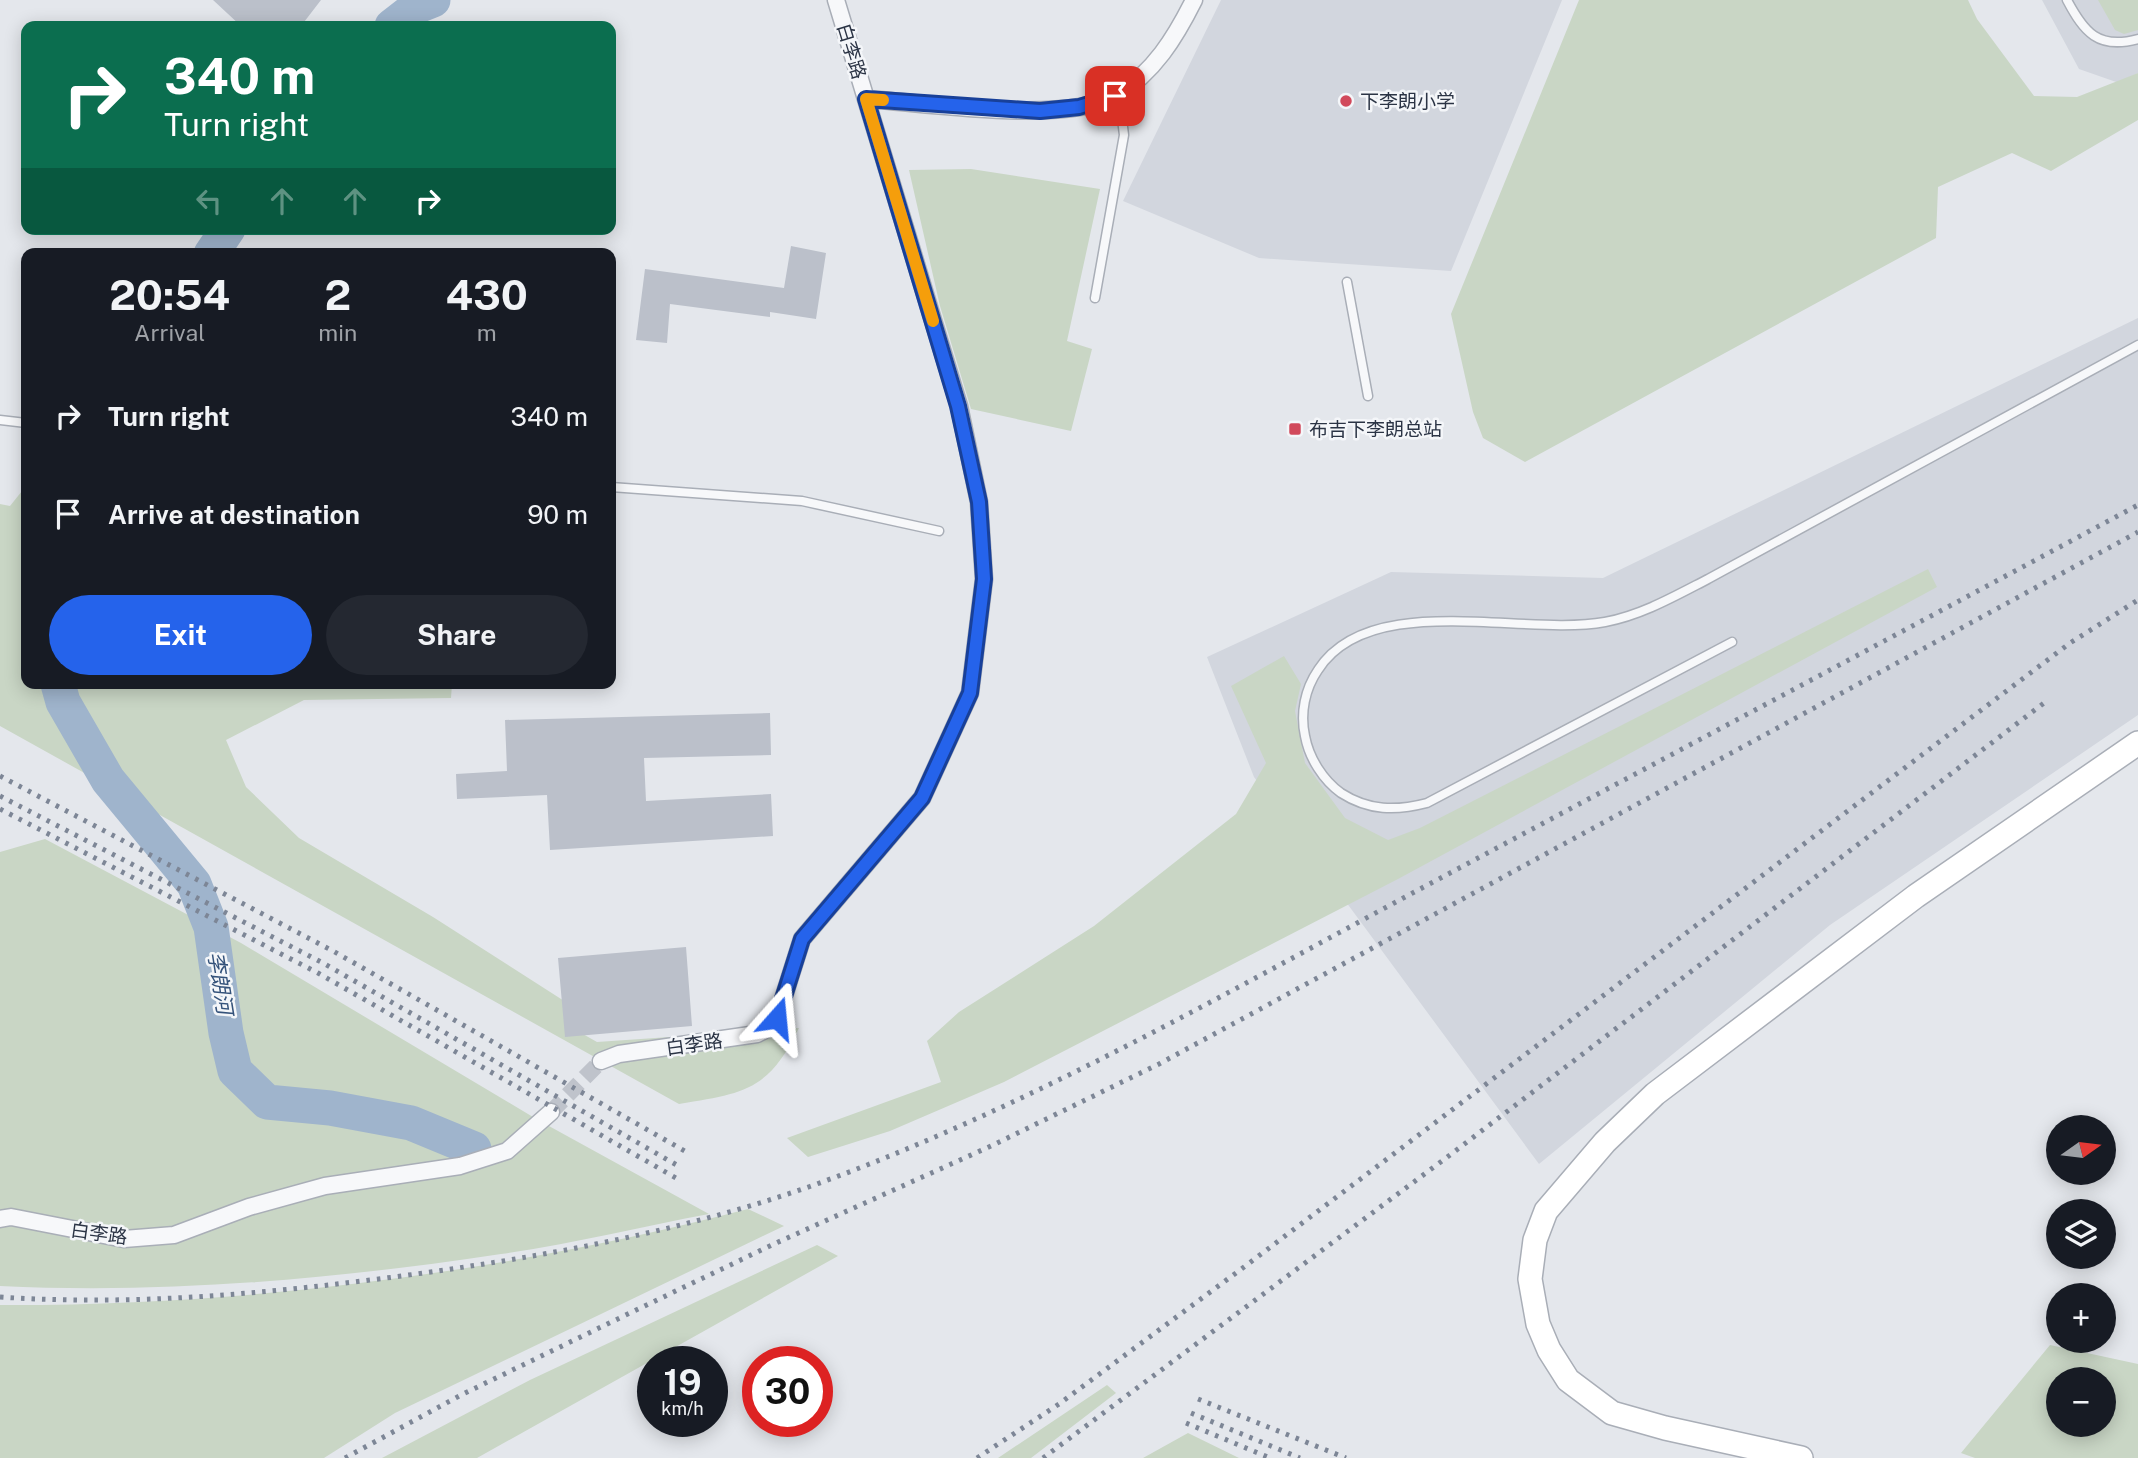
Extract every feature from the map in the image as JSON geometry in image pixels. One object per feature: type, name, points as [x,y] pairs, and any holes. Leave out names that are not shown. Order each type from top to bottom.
[{"type":"street","name":"白李路","points":[[601,1061],[619,1055],[757,1034],[769,1028],[777,1018],[802,939],[922,798],[970,693],[984,579],[979,502],[958,406],[836,0]]},
{"type":"street","points":[[866,99],[1040,111],[1079,107],[1115,96],[1150,70],[1177,34],[1194,0]]},
{"type":"street","points":[[1801,1458],[1665,1428],[1612,1413],[1568,1380],[1549,1350],[1538,1324],[1530,1279],[1535,1240],[1546,1211],[1605,1142],[1655,1094],[1916,896],[2138,743]]},
{"type":"street","name":"白李路","points":[[0,1219],[11,1217],[124,1239],[174,1236],[249,1208],[325,1186],[460,1166],[483,1159],[507,1151],[551,1112]]},
{"type":"lane","points":[[2067,0],[2080,24],[2095,37],[2110,43],[2138,39]]},
{"type":"lane","points":[[1095,298],[1124,135],[1121,111],[1115,96]]},
{"type":"lane","points":[[1347,282],[1368,396]]},
{"type":"lane","points":[[1732,642],[1427,803],[1402,809],[1380,808],[1356,801],[1338,791],[1323,775],[1304,736],[1303,715],[1312,678],[1324,660],[1357,635],[1408,625],[1605,622],[1648,609],[1709,579],[2138,345]]},
{"type":"lane","points":[[0,420],[21,422]]},
{"type":"lane","points":[[616,487],[802,501],[939,531]]},
{"type":"shaded area","name":"下李朗小学","points":[[1221,0],[1562,0],[1451,271],[1259,258],[1123,201]]},
{"type":"shaded area","points":[[2042,0],[2138,0],[2138,73],[2119,83],[2079,69]]},
{"type":"shaded area","points":[[2138,318],[2138,715],[1830,925],[1539,1164],[1254,777],[1207,657],[1391,572],[1603,578]]},
{"type":"green space","points":[[1579,0],[1968,0],[1977,19],[2034,96],[2077,97],[2138,73],[2138,120],[2051,171],[2012,153],[1938,187],[1936,238],[1525,462],[1483,438],[1473,412],[1451,314]]},
{"type":"green space","points":[[2098,0],[2138,0],[2138,30],[2124,34],[2115,30]]},
{"type":"green space","points":[[971,169],[1100,189],[1067,341],[1092,349],[1071,431],[971,409],[940,306],[909,170]]},
{"type":"green space","points":[[21,492],[21,689],[452,689],[451,698],[304,700],[226,740],[246,787],[299,838],[433,917],[572,1006],[574,1029],[597,1042],[799,1028],[788,1049],[765,1077],[752,1086],[738,1092],[679,1104],[0,726],[0,504],[10,506]]},
{"type":"green space","points":[[1928,569],[1937,587],[1398,879],[1004,1082],[890,1131],[808,1157],[787,1138],[941,1082],[927,1041],[959,1012],[1094,926],[1236,814],[1266,763],[1231,686],[1284,656],[1301,684],[1295,711],[1305,763],[1345,818],[1388,840],[1420,828]]},
{"type":"green space","points":[[45,839],[241,943],[538,1120],[709,1214],[527,1250],[377,1271],[188,1286],[0,1286],[0,852]]},
{"type":"green space","points":[[748,1209],[784,1226],[395,1413],[324,1458],[0,1458],[0,1305],[189,1299],[377,1281],[564,1251]]},
{"type":"green space","points":[[817,1245],[838,1256],[677,1346],[637,1346],[637,1368],[477,1458],[382,1458],[530,1380]]},
{"type":"green space","points":[[2046,1350],[2046,1353],[2087,1353],[2138,1364],[2138,1458],[1975,1458],[1961,1453]]},
{"type":"green space","points":[[1107,1385],[1116,1393],[1031,1458],[998,1458]]},
{"type":"green space","points":[[1188,1433],[1239,1458],[1143,1458]]},
{"type":"building","points":[[213,0],[321,0],[305,21],[236,21]]},
{"type":"building","points":[[791,246],[826,253],[816,319],[770,312],[770,317],[670,304],[667,343],[636,340],[645,269],[784,288]]},
{"type":"building","points":[[770,713],[771,755],[644,758],[646,801],[771,794],[773,836],[550,850],[547,795],[457,799],[456,774],[507,771],[505,720]]},
{"type":"building","points":[[686,947],[692,1026],[565,1037],[558,958]]},
{"type":"waterway","name":"李朗河","points":[[398,21],[418,6],[433,0]]},
{"type":"waterway","name":"李朗河","points":[[215,248],[224,235]]},
{"type":"waterway","name":"李朗河","points":[[59,689],[63,702],[108,780],[194,884],[211,927],[226,1033],[235,1071],[267,1102],[330,1108],[411,1123],[474,1149]]},
{"type":"tunnel","points":[[551,1112],[601,1061]]},
{"type":"railway","points":[[0,1297],[99,1300],[197,1297],[394,1277],[607,1242],[711,1217],[814,1185],[978,1118],[1138,1040],[2138,505]]},
{"type":"railway","points":[[345,1458],[461,1395],[634,1311],[991,1146],[1159,1064],[2138,532]]},
{"type":"railway","points":[[977,1458],[1059,1404],[1244,1267],[2070,643],[2138,600]]},
{"type":"railway","points":[[1043,1458],[1442,1161],[2044,703]]},
{"type":"railway","points":[[0,776],[333,951],[690,1154]]},
{"type":"railway","points":[[0,796],[323,963],[682,1168]]},
{"type":"railway","points":[[0,809],[318,973],[676,1178]]},
{"type":"railway","points":[[1198,1399],[1346,1458]]},
{"type":"railway","points":[[1191,1413],[1300,1458]]},
{"type":"railway","points":[[1186,1423],[1270,1458]]},
{"type":"slow traffic","points":[[883,100],[866,99],[933,321]]},
{"type":"place","name":"下李朗小学","points":[[1346,101]]},
{"type":"place","name":"布吉下李朗总站","points":[[1295,429]]},
{"type":"route","points":[[777,1018],[802,939],[922,798],[970,693],[984,579],[979,502],[958,406],[866,99],[1040,111],[1079,107],[1115,96]]}]
